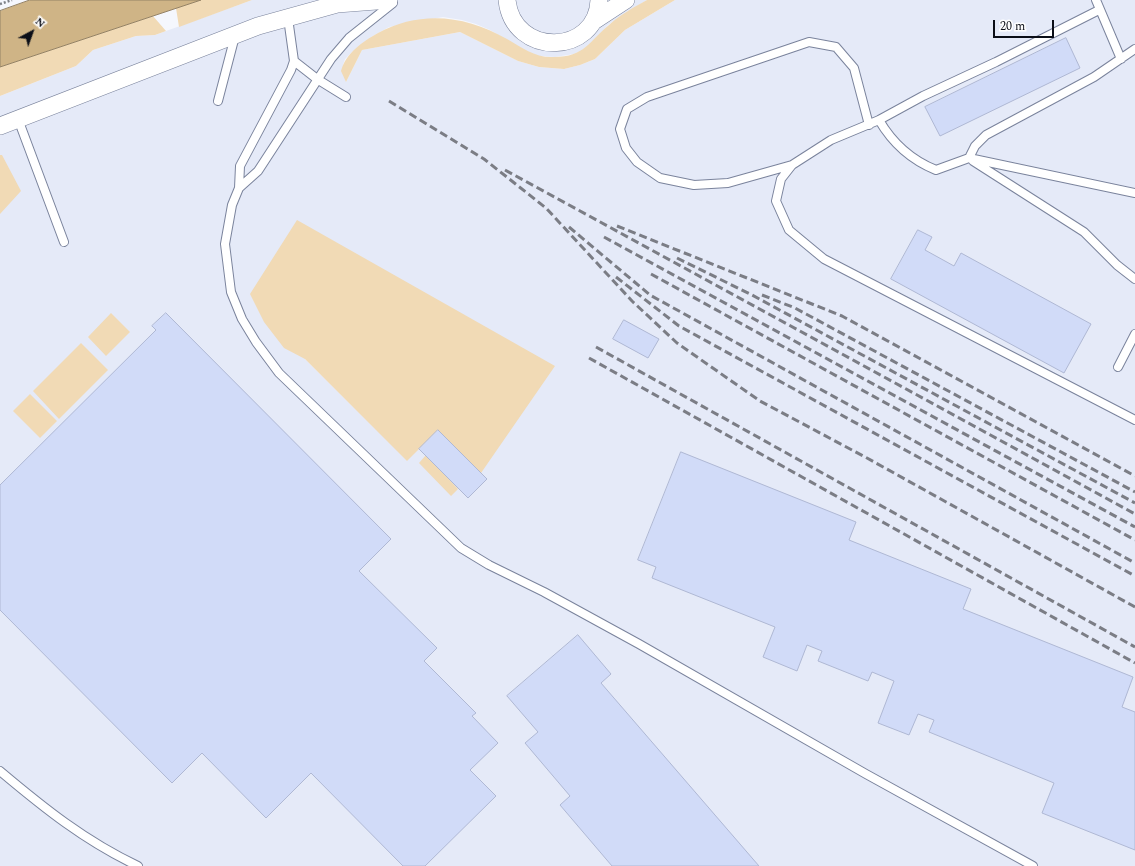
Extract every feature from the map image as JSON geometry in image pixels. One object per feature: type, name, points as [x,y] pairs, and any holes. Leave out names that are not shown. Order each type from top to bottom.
[{"type":"street","points":[[0,126],[235,35],[337,4],[389,0]]},
{"type":"street","points":[[507,0],[508,10],[514,24],[526,35],[540,42],[555,44],[570,41],[584,32],[594,21],[626,0]]},
{"type":"street","points":[[594,21],[599,0]]},
{"type":"lane","points":[[239,188],[258,170],[317,78],[349,38],[397,0]]},
{"type":"lane","points":[[1096,0],[1099,10],[1122,59]]},
{"type":"lane","points":[[869,124],[854,68],[836,47],[810,42],[647,97],[627,109],[620,130],[626,148],[637,162],[660,178],[694,185],[728,183],[792,165],[831,140],[879,120],[923,96],[996,62],[1099,10]]},
{"type":"lane","points":[[288,18],[294,61],[286,82],[275,99],[240,166],[239,188],[229,215],[225,244],[231,292],[242,319],[256,342],[280,373],[461,548],[489,565],[544,592],[638,644],[866,774],[1033,866]]},
{"type":"lane","points":[[218,101],[235,35]]},
{"type":"lane","points":[[969,158],[975,146],[986,136],[1094,77],[1135,49]]},
{"type":"lane","points":[[294,61],[346,97]]},
{"type":"lane","points":[[18,119],[64,242]]},
{"type":"lane","points":[[879,120],[887,134],[904,152],[920,164],[936,170],[969,158],[1135,193]]},
{"type":"lane","points":[[969,158],[1084,232],[1117,266],[1135,279]]},
{"type":"lane","points":[[792,165],[781,179],[776,201],[789,230],[824,259],[1135,420]]},
{"type":"lane","points":[[1118,367],[1135,334]]},
{"type":"lane","points":[[0,771],[54,815],[105,850],[138,866]]},
{"type":"path","points":[[0,4],[12,0]]},
{"type":"shaded area","points":[[30,0],[201,0],[0,67],[0,11]]},
{"type":"shaded area","points":[[201,0],[252,0],[179,27],[176,8]]},
{"type":"shaded area","points":[[252,0],[647,0],[608,25],[591,44],[583,50],[574,54],[555,57],[538,56],[524,50],[490,30],[462,20],[443,17],[389,27],[373,36],[345,59],[343,65],[346,82],[362,50],[460,32],[518,61],[539,67],[564,69],[595,59],[625,30],[675,0],[1135,0],[1135,866],[0,866],[0,96],[76,66],[93,50],[136,36],[155,35]],"holes":[[[305,359],[555,366],[438,430],[407,460]]]},
{"type":"shaded area","points":[[647,0],[675,0],[625,30],[595,59],[564,69],[539,67],[518,61],[460,32],[362,50],[346,82],[341,71],[351,53],[372,36],[394,26],[426,18],[459,20],[475,25],[491,31],[524,49],[541,56],[554,57],[573,54],[586,47],[618,18]]},
{"type":"shaded area","points":[[153,16],[166,31],[155,35],[136,36],[93,50],[76,66],[0,96],[0,67]]},
{"type":"shaded area","points":[[0,155],[2,155],[21,191],[0,214]]},
{"type":"shaded area","points":[[297,220],[555,366],[481,473],[438,430],[407,461],[305,359],[284,348],[264,322],[250,294]]},
{"type":"shaded area","points":[[111,313],[130,332],[106,356],[88,337]]},
{"type":"shaded area","points":[[81,343],[108,370],[59,419],[33,391]]},
{"type":"shaded area","points":[[30,394],[57,421],[40,438],[13,411]]},
{"type":"shaded area","points":[[426,455],[458,489],[451,496],[419,463]]},
{"type":"building","points":[[1066,38],[1080,68],[940,136],[925,107]]},
{"type":"building","points":[[918,230],[932,237],[925,250],[954,266],[961,253],[1091,324],[1064,373],[891,279]]},
{"type":"building","points":[[166,313],[391,539],[359,571],[437,648],[424,661],[476,713],[472,716],[498,743],[470,770],[496,796],[425,866],[403,866],[311,773],[266,818],[202,753],[172,783],[0,610],[0,485],[156,330],[152,326]]},
{"type":"building","points":[[624,320],[659,339],[648,358],[613,339]]},
{"type":"building","points":[[438,430],[487,479],[468,498],[419,449]]},
{"type":"building","points":[[681,452],[856,522],[849,540],[971,589],[963,609],[1133,677],[1122,707],[1135,712],[1135,850],[1042,813],[1054,783],[929,732],[934,720],[918,714],[909,735],[878,723],[894,681],[872,672],[868,681],[818,661],[822,651],[807,645],[797,671],[763,657],[775,627],[652,578],[656,567],[638,560]]},
{"type":"building","points":[[578,635],[611,674],[601,683],[759,866],[612,866],[560,805],[570,796],[525,743],[538,732],[507,696]]},
{"type":"railway","points":[[389,101],[484,159],[546,208],[632,301],[677,343],[760,401],[867,458],[1135,607]]},
{"type":"railway","points":[[505,170],[1135,514]]},
{"type":"railway","points":[[617,226],[842,316],[1135,476]]},
{"type":"railway","points":[[569,227],[650,295],[1135,563]]},
{"type":"railway","points":[[604,237],[1135,527]]},
{"type":"railway","points":[[677,258],[752,295],[1135,503]]},
{"type":"railway","points":[[651,274],[1135,540]]},
{"type":"railway","points":[[616,277],[679,326],[1135,576]]},
{"type":"railway","points":[[762,295],[795,308],[1135,492]]},
{"type":"railway","points":[[596,347],[1135,647]]},
{"type":"railway","points":[[589,358],[1135,663]]}]
